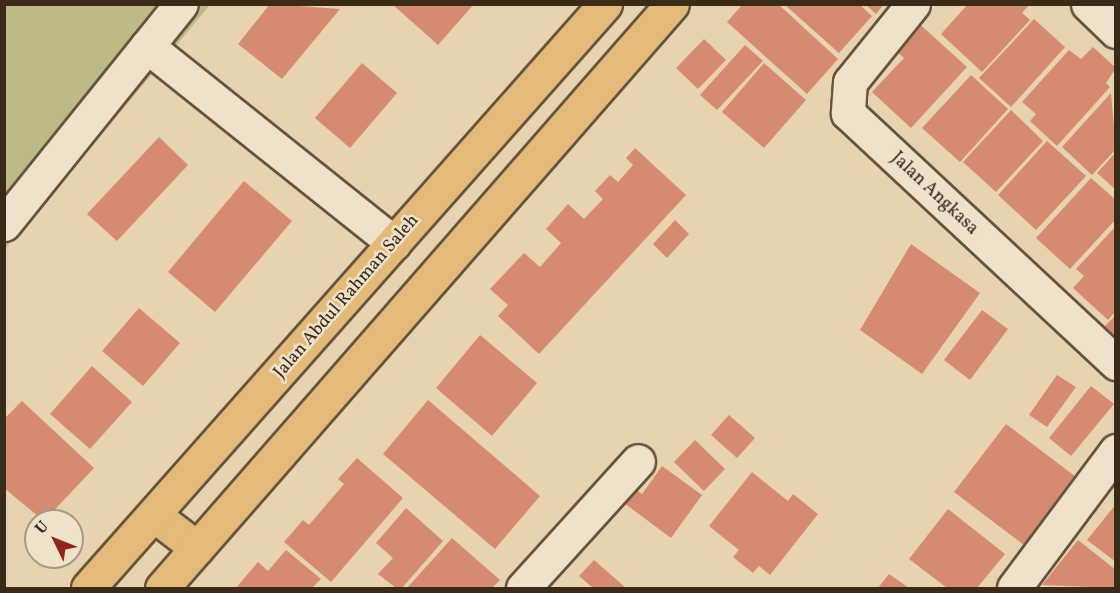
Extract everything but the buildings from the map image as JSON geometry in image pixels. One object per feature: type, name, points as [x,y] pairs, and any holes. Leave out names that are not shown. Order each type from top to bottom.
[{"type":"highway","name":"Jalan Abdul Rahman Saleh","points":[[88,588],[605,4]]},
{"type":"highway","points":[[162,588],[672,4]]},
{"type":"highway","points":[[154,515],[197,548]]},
{"type":"street","points":[[4,224],[181,4]]},
{"type":"street","name":"Jalan Angkasa","points":[[913,4],[850,82],[848,113],[1116,363]]},
{"type":"street","points":[[1088,4],[1116,31]]},
{"type":"street","points":[[147,46],[394,243]]},
{"type":"street","points":[[1014,588],[1116,451]]},
{"type":"street","points":[[523,588],[638,461]]},
{"type":"shaded area","points":[[5,5],[210,5],[5,249]]}]
